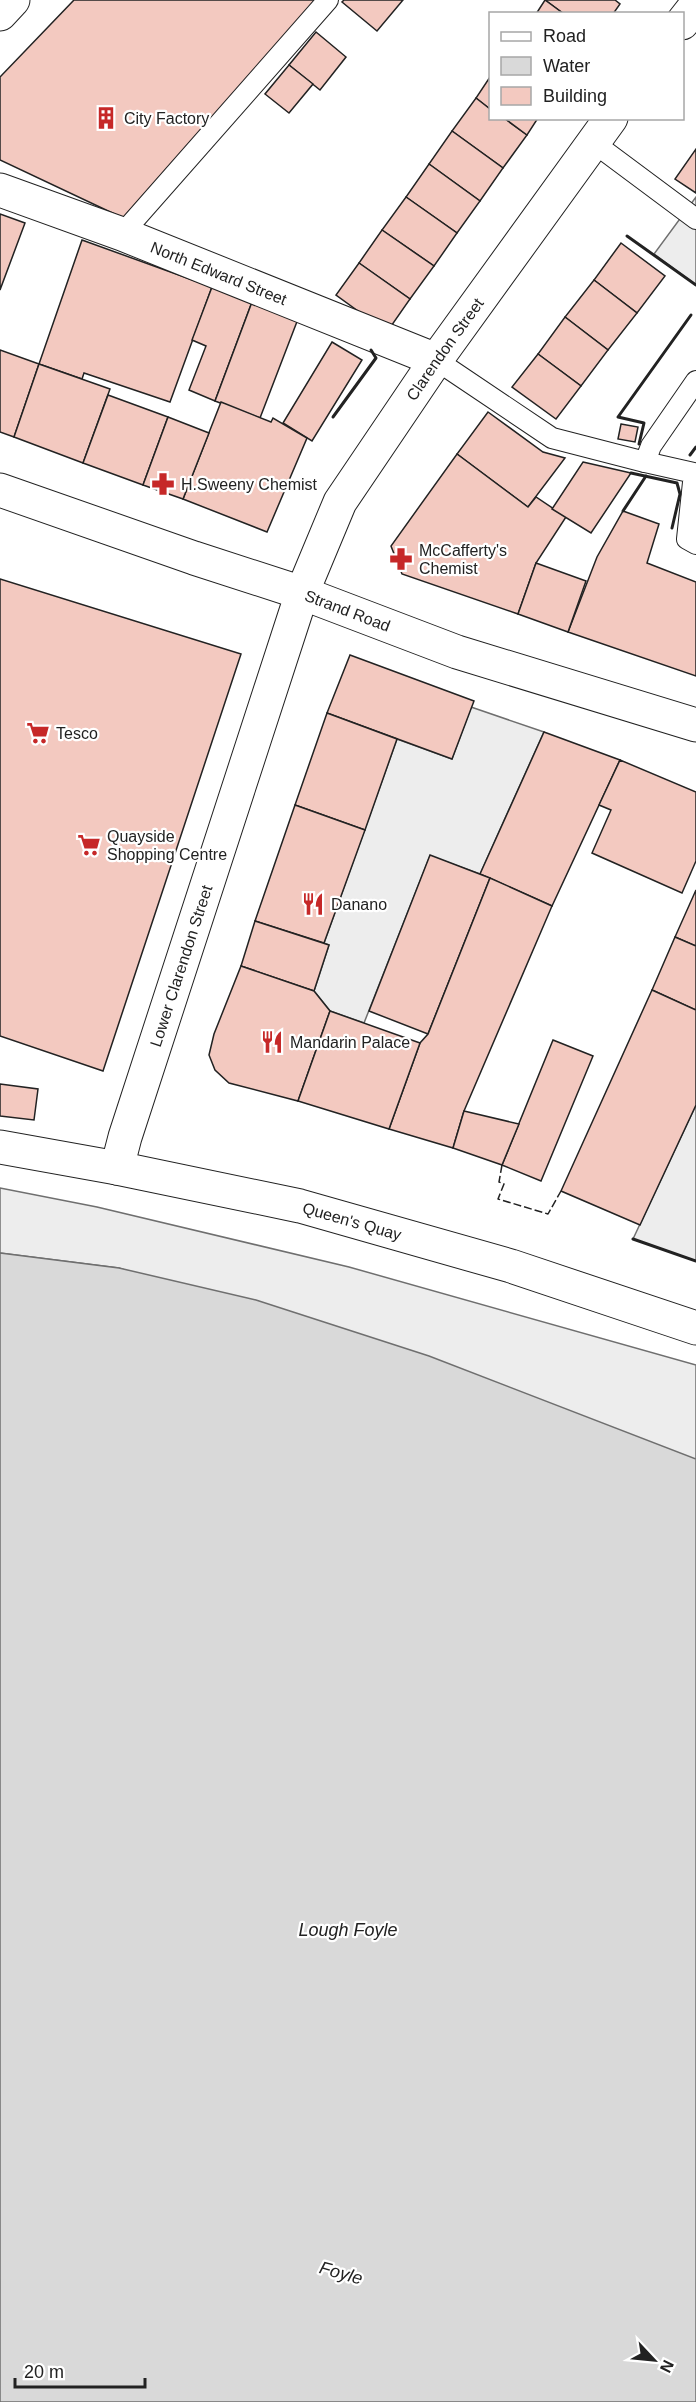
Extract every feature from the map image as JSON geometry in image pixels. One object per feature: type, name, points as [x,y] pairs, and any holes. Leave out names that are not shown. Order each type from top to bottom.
[{"type":"main road","points":[[0,14],[13,0]]},
{"type":"main road","points":[[684,20],[696,5]]},
{"type":"main road","name":"Clarendon Street","points":[[303,593],[340,502],[436,360],[603,130]]},
{"type":"main road","name":"North Edward Street","points":[[0,190],[122,234],[436,360]]},
{"type":"main road","name":"Strand Road","points":[[0,489],[194,558],[303,593],[457,652],[696,725]]},
{"type":"main road","name":"Lower Clarendon Street","points":[[117,1168],[125,1137],[303,593]]},
{"type":"main road","name":"Queen's Quay","points":[[0,1147],[117,1168],[300,1206],[511,1266],[696,1328]]},
{"type":"lane","points":[[122,234],[328,0]]},
{"type":"lane","points":[[603,130],[696,219]]},
{"type":"lane","points":[[436,360],[552,438],[645,462],[695,471],[687,539],[696,544]]},
{"type":"lane","points":[[645,462],[651,446],[696,381]]},
{"type":"shaded area","points":[[696,197],[696,285],[654,254]]},
{"type":"shaded area","points":[[471,707],[544,732],[480,874],[430,856],[364,1023],[330,1011],[314,991],[329,945],[324,943],[397,739],[452,759]]},
{"type":"shaded area","points":[[696,1105],[696,1261],[633,1239]]},
{"type":"shaded area","points":[[0,1188],[97,1207],[349,1267],[696,1365],[696,1460],[119,1268],[0,1253]]},
{"type":"water","name":"Lough Foyle","points":[[0,1253],[119,1268],[256,1300],[429,1356],[696,1459],[696,2402],[0,2402]]},
{"type":"building","name":"City Factory","points":[[74,0],[316,0],[123,218],[0,160],[0,77]]},
{"type":"building","points":[[344,0],[403,0],[377,31],[342,2]]},
{"type":"building","points":[[545,0],[615,0],[620,4],[614,12],[561,12]]},
{"type":"building","points":[[545,0],[561,12],[537,12]]},
{"type":"building","points":[[316,32],[346,57],[320,90],[289,65]]},
{"type":"building","points":[[289,65],[313,84],[289,113],[265,94]]},
{"type":"building","points":[[489,78],[489,108],[476,98]]},
{"type":"building","points":[[476,98],[489,108],[489,120],[507,120],[527,135],[503,168],[452,131]]},
{"type":"building","points":[[507,120],[537,120],[527,135]]},
{"type":"building","points":[[452,131],[503,168],[480,201],[429,164]]},
{"type":"building","points":[[696,149],[696,193],[675,179]]},
{"type":"building","points":[[429,164],[480,201],[457,233],[406,197]]},
{"type":"building","points":[[406,197],[457,233],[434,266],[382,230]]},
{"type":"building","points":[[0,214],[25,223],[0,290]]},
{"type":"building","points":[[382,230],[434,266],[410,299],[359,263]]},
{"type":"building","points":[[82,240],[212,287],[170,402],[84,373],[82,379],[39,364]]},
{"type":"building","points":[[621,243],[665,276],[637,313],[594,280]]},
{"type":"building","points":[[359,263],[410,299],[387,332],[336,295]]},
{"type":"building","points":[[594,280],[637,313],[608,350],[565,317]]},
{"type":"building","points":[[212,287],[252,302],[215,401],[189,390],[206,346],[192,340]]},
{"type":"building","points":[[252,302],[298,319],[260,418],[215,401]]},
{"type":"building","points":[[565,317],[608,350],[581,386],[538,354]]},
{"type":"building","points":[[332,342],[362,360],[312,441],[283,423]]},
{"type":"building","points":[[0,350],[39,364],[14,437],[0,432]]},
{"type":"building","points":[[538,354],[581,386],[556,419],[512,387]]},
{"type":"building","points":[[39,364],[110,389],[83,463],[14,437]]},
{"type":"building","points":[[108,395],[168,417],[143,485],[83,463]]},
{"type":"building","points":[[221,402],[271,422],[273,418],[307,438],[267,532],[183,499]]},
{"type":"building","points":[[488,412],[543,452],[565,458],[528,507],[457,454]]},
{"type":"building","points":[[168,417],[209,433],[183,499],[143,485]]},
{"type":"building","points":[[621,424],[638,427],[635,442],[618,439]]},
{"type":"building","points":[[457,454],[528,507],[536,497],[566,517],[536,563],[518,614],[402,574],[391,546]]},
{"type":"building","points":[[583,462],[631,473],[591,533],[552,509]]},
{"type":"building","points":[[623,511],[659,524],[647,563],[696,582],[696,676],[568,632],[597,557]]},
{"type":"building","points":[[536,563],[586,581],[568,632],[518,614]]},
{"type":"building","name":"Quayside Shopping Centre","points":[[0,579],[241,654],[103,1071],[0,1036]]},
{"type":"building","points":[[350,655],[474,701],[452,759],[327,713]]},
{"type":"building","points":[[327,713],[397,739],[365,830],[295,805]]},
{"type":"building","points":[[544,732],[620,760],[552,906],[480,874]]},
{"type":"building","points":[[620,760],[696,792],[696,861],[682,893],[592,853],[611,810],[599,805]]},
{"type":"building","points":[[295,805],[365,830],[324,943],[255,921]]},
{"type":"building","points":[[430,855],[490,878],[428,1034],[369,1011]]},
{"type":"building","points":[[490,878],[552,906],[464,1111],[453,1148],[389,1129],[420,1043],[428,1034]]},
{"type":"building","points":[[696,890],[696,946],[675,937]]},
{"type":"building","points":[[255,921],[329,945],[314,991],[241,966]]},
{"type":"building","points":[[675,937],[696,946],[696,1010],[652,990]]},
{"type":"building","points":[[241,966],[314,991],[330,1011],[298,1101],[229,1083],[215,1070],[209,1055],[214,1034]]},
{"type":"building","points":[[652,990],[696,1010],[696,1105],[640,1225],[561,1191]]},
{"type":"building","points":[[330,1011],[420,1043],[389,1129],[298,1101]]},
{"type":"building","points":[[553,1040],[593,1056],[541,1181],[502,1165]]},
{"type":"building","points":[[0,1084],[38,1089],[34,1120],[0,1116]]},
{"type":"building","points":[[464,1111],[519,1124],[502,1165],[453,1148]]},
{"type":"fence","points":[[502,1165],[499,1182],[504,1184],[498,1199],[548,1214],[561,1191]]},
{"type":"wall","points":[[627,236],[696,285]]},
{"type":"wall","points":[[639,444],[644,423],[618,417],[691,315]]},
{"type":"wall","points":[[333,417],[376,358],[371,350]]},
{"type":"wall","points":[[690,455],[696,447]]},
{"type":"wall","points":[[631,473],[677,483],[680,494],[672,528]]},
{"type":"wall","points":[[623,511],[646,476]]},
{"type":"wall","points":[[633,1239],[696,1261]]},
{"type":"place","name":"City Factory","points":[[106,118]]},
{"type":"place","name":"H.Sweeny Chemist","points":[[163,484]]},
{"type":"place","name":"McCafferty's Chemist","points":[[401,559]]},
{"type":"place","name":"Tesco","points":[[38,733]]},
{"type":"place","name":"Quayside Shopping Centre","points":[[89,845]]},
{"type":"place","name":"Danano","points":[[313,904]]},
{"type":"place","name":"Mandarin Palace","points":[[272,1042]]},
{"type":"water label","name":"Foyle","points":[[341,2273]]}]
